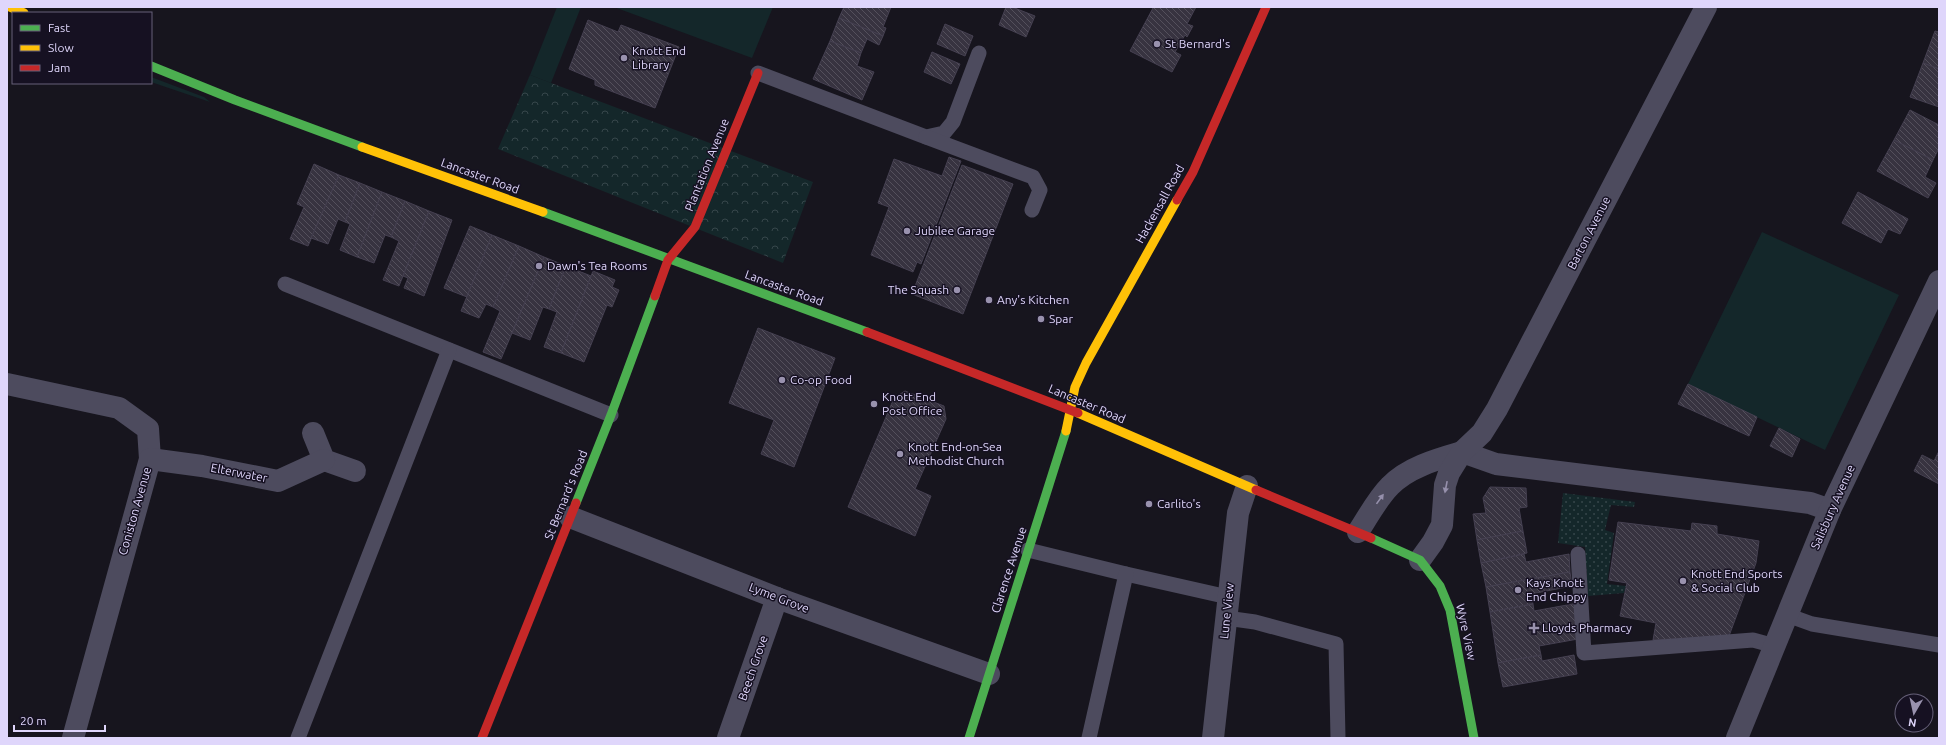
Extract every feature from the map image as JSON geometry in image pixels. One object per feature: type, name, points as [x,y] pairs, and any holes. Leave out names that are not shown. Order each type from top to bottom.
[{"type":"main road","points":[[10,7],[22,12]]},
{"type":"main road","name":"Hackensall Road","points":[[1071,410],[1076,387],[1086,363],[1192,172],[1266,7]]},
{"type":"main road","name":"Lancaster Road","points":[[152,66],[235,100],[668,260],[796,305],[1071,410],[1411,556]]},
{"type":"main road","name":"Plantation Avenue","points":[[668,260],[695,227],[758,73]]},
{"type":"main road","name":"St Bernard's Road","points":[[482,738],[611,415],[668,260]]},
{"type":"main road","name":"Clarence Avenue","points":[[969,738],[1064,440],[1071,410]]},
{"type":"main road","name":"Wyre View","points":[[1411,556],[1440,586],[1450,610],[1474,738]]},
{"type":"street","name":"Barton Avenue","points":[[1462,452],[1482,433],[1497,409],[1706,7]]},
{"type":"street","name":"Salisbury Avenue","points":[[1737,738],[1830,510],[1939,281]]},
{"type":"street","name":"Coniston Avenue","points":[[7,384],[119,408],[148,429],[150,459],[73,738]]},
{"type":"street","points":[[313,433],[324,460],[355,470]]},
{"type":"street","points":[[1358,532],[1390,485],[1425,465],[1462,452],[1496,464],[1810,503],[1830,510]]},
{"type":"street","points":[[1411,556],[1433,542],[1442,525],[1445,485],[1462,452]]},
{"type":"street","name":"Elterwater","points":[[150,459],[202,466],[278,481],[324,460]]},
{"type":"street","name":"Lune View","points":[[1213,738],[1238,513],[1247,486]]},
{"type":"street","name":"Lyme Grove","points":[[570,517],[777,598],[989,674]]},
{"type":"street","name":"Beech Grove","points":[[728,738],[777,598]]},
{"type":"lane","points":[[926,137],[944,133],[954,122],[979,53]]},
{"type":"lane","points":[[758,73],[1033,177],[1040,190],[1032,210]]},
{"type":"lane","points":[[285,284],[611,415]]},
{"type":"lane","points":[[298,738],[449,350]]},
{"type":"lane","points":[[1028,550],[1228,597]]},
{"type":"lane","points":[[1578,554],[1584,653],[1753,640],[1775,646]]},
{"type":"lane","points":[[1090,738],[1126,574]]},
{"type":"lane","points":[[1787,615],[1812,624],[1939,645]]},
{"type":"lane","points":[[1226,618],[1255,622],[1336,644],[1338,738]]},
{"type":"green space","points":[[557,7],[581,7],[551,83],[530,75]]},
{"type":"green space","points":[[614,7],[773,7],[752,58]]},
{"type":"green space","points":[[530,75],[813,182],[783,263],[498,149]]},
{"type":"green space","points":[[152,77],[204,97],[210,102],[152,82]]},
{"type":"green space","points":[[1762,232],[1899,295],[1825,450],[1688,384]]},
{"type":"green space","points":[[1563,493],[1635,502],[1634,507],[1611,505],[1605,530],[1614,533],[1607,584],[1626,586],[1624,593],[1588,596],[1585,547],[1558,543]]},
{"type":"building","points":[[844,7],[891,7],[883,27],[886,28],[883,36],[839,18]]},
{"type":"building","points":[[1006,7],[1012,7],[1035,16],[1026,37],[999,25]]},
{"type":"building","name":"St Bernard's","points":[[1151,7],[1196,7],[1187,24],[1193,26],[1187,37],[1185,35],[1175,52],[1181,55],[1172,72],[1130,51],[1153,8]]},
{"type":"building","points":[[839,18],[883,36],[879,45],[867,39],[861,53],[830,41]]},
{"type":"building","name":"Knott End Library","points":[[588,20],[618,32],[621,25],[679,47],[655,108],[595,85],[595,80],[569,69]]},
{"type":"building","points":[[945,24],[973,36],[965,56],[937,44]]},
{"type":"building","points":[[1935,31],[1939,32],[1939,69],[1923,63]]},
{"type":"building","points":[[830,41],[861,53],[857,66],[874,72],[862,100],[813,79]]},
{"type":"building","points":[[932,52],[960,64],[951,84],[924,72]]},
{"type":"building","points":[[1923,63],[1939,69],[1939,107],[1910,97]]},
{"type":"building","points":[[1910,110],[1939,125],[1939,148],[1933,160],[1894,140]]},
{"type":"building","points":[[1894,140],[1933,160],[1925,177],[1936,183],[1928,198],[1877,171]]},
{"type":"building","name":"Jubilee Garage","points":[[949,157],[961,161],[921,264],[917,262],[913,272],[871,255],[889,207],[878,203],[894,159],[942,176]]},
{"type":"building","points":[[314,164],[339,175],[308,246],[290,239],[304,207],[297,204]]},
{"type":"building","points":[[962,165],[1013,184],[963,314],[912,294]]},
{"type":"building","points":[[339,175],[360,183],[345,222],[338,219],[328,244],[311,238]]},
{"type":"building","points":[[360,183],[382,192],[357,257],[340,250],[350,224],[345,222]]},
{"type":"building","points":[[382,192],[405,201],[391,237],[385,235],[374,263],[357,257]]},
{"type":"building","points":[[1858,192],[1908,219],[1900,234],[1888,229],[1881,243],[1842,223]]},
{"type":"building","points":[[405,201],[429,211],[399,286],[383,280],[399,241],[391,237]]},
{"type":"building","points":[[429,211],[452,220],[424,296],[404,288],[408,278],[403,276]]},
{"type":"building","points":[[470,226],[492,235],[467,297],[444,288]]},
{"type":"building","points":[[492,235],[519,246],[493,307],[486,304],[479,318],[461,311]]},
{"type":"building","points":[[519,246],[544,257],[501,359],[483,352],[500,311],[493,307]]},
{"type":"building","points":[[544,257],[566,266],[549,309],[543,307],[530,340],[512,333]]},
{"type":"building","points":[[566,266],[591,276],[561,353],[544,347],[557,312],[549,309]]},
{"type":"building","points":[[593,271],[615,280],[612,287],[619,290],[612,307],[607,305],[584,362],[561,353]]},
{"type":"building","name":"Co-op Food","points":[[758,328],[835,358],[794,467],[761,454],[774,420],[729,403]]},
{"type":"building","points":[[1688,384],[1757,417],[1749,436],[1678,404]]},
{"type":"building","name":"Knott End-on-Sea Methodist Church","points":[[905,391],[944,406],[946,419],[915,489],[931,496],[915,536],[848,507],[894,398]]},
{"type":"building","points":[[1779,428],[1800,439],[1792,457],[1770,446]]},
{"type":"building","points":[[1939,451],[1939,484],[1914,471],[1922,455],[1934,461]]},
{"type":"building","points":[[1490,487],[1526,488],[1527,507],[1519,508],[1523,531],[1477,540],[1473,514],[1486,513],[1483,498]]},
{"type":"building","name":"Knott End Sports & Social Club","points":[[1618,522],[1691,531],[1692,523],[1717,526],[1717,534],[1759,541],[1756,563],[1729,636],[1653,640],[1656,623],[1620,616],[1627,583],[1609,580]]},
{"type":"building","points":[[1523,531],[1527,553],[1481,563],[1477,540]]},
{"type":"building","points":[[1524,554],[1526,562],[1569,554],[1570,572],[1486,587],[1481,563]]},
{"type":"building","name":"Kays Knott End Chippy","points":[[1570,572],[1572,586],[1531,594],[1533,604],[1490,612],[1486,587]]},
{"type":"building","name":"Lloyds Pharmacy","points":[[1578,603],[1578,639],[1539,646],[1541,655],[1498,663],[1490,612],[1533,604],[1534,611]]},
{"type":"building","points":[[1541,655],[1542,661],[1574,655],[1577,674],[1503,687],[1498,663]]},
{"type":"traffic: fast","points":[[152,66],[235,100],[362,147]]},
{"type":"traffic: fast","points":[[543,212],[867,332]]},
{"type":"traffic: fast","points":[[576,503],[611,415],[655,296]]},
{"type":"traffic: fast","points":[[969,738],[1066,431]]},
{"type":"traffic: fast","points":[[1371,538],[1420,560],[1440,586],[1450,610],[1474,738]]},
{"type":"traffic: slow","points":[[10,7],[22,12]]},
{"type":"traffic: slow","points":[[362,147],[543,212]]},
{"type":"traffic: slow","points":[[1066,431],[1075,387],[1086,363],[1177,200]]},
{"type":"traffic: slow","points":[[1078,413],[1256,490]]},
{"type":"traffic: jam","points":[[1177,200],[1193,172],[1266,7]]},
{"type":"traffic: jam","points":[[655,296],[668,260],[695,227],[758,73]]},
{"type":"traffic: jam","points":[[867,332],[1078,413]]},
{"type":"traffic: jam","points":[[1256,490],[1371,538]]},
{"type":"traffic: jam","points":[[482,738],[576,503]]},
{"type":"place","name":"St Bernard's","points":[[1157,44]]},
{"type":"place","name":"Knott End Library","points":[[624,58]]},
{"type":"place","name":"Jubilee Garage","points":[[907,231]]},
{"type":"place","name":"Dawn's Tea Rooms","points":[[539,266]]},
{"type":"place","name":"The Squash","points":[[957,290]]},
{"type":"place","name":"Any's Kitchen","points":[[989,300]]},
{"type":"place","name":"Spar","points":[[1041,319]]},
{"type":"place","name":"Co-op Food","points":[[782,380]]},
{"type":"place","name":"Knott End Post Office","points":[[874,404]]},
{"type":"place","name":"Knott End-on-Sea Methodist Church","points":[[900,454]]},
{"type":"place","name":"Carlito's","points":[[1149,504]]},
{"type":"place","name":"Knott End Sports & Social Club","points":[[1683,581]]},
{"type":"place","name":"Kays Knott End Chippy","points":[[1518,590]]},
{"type":"place","name":"Lloyds Pharmacy","points":[[1534,628]]}]
